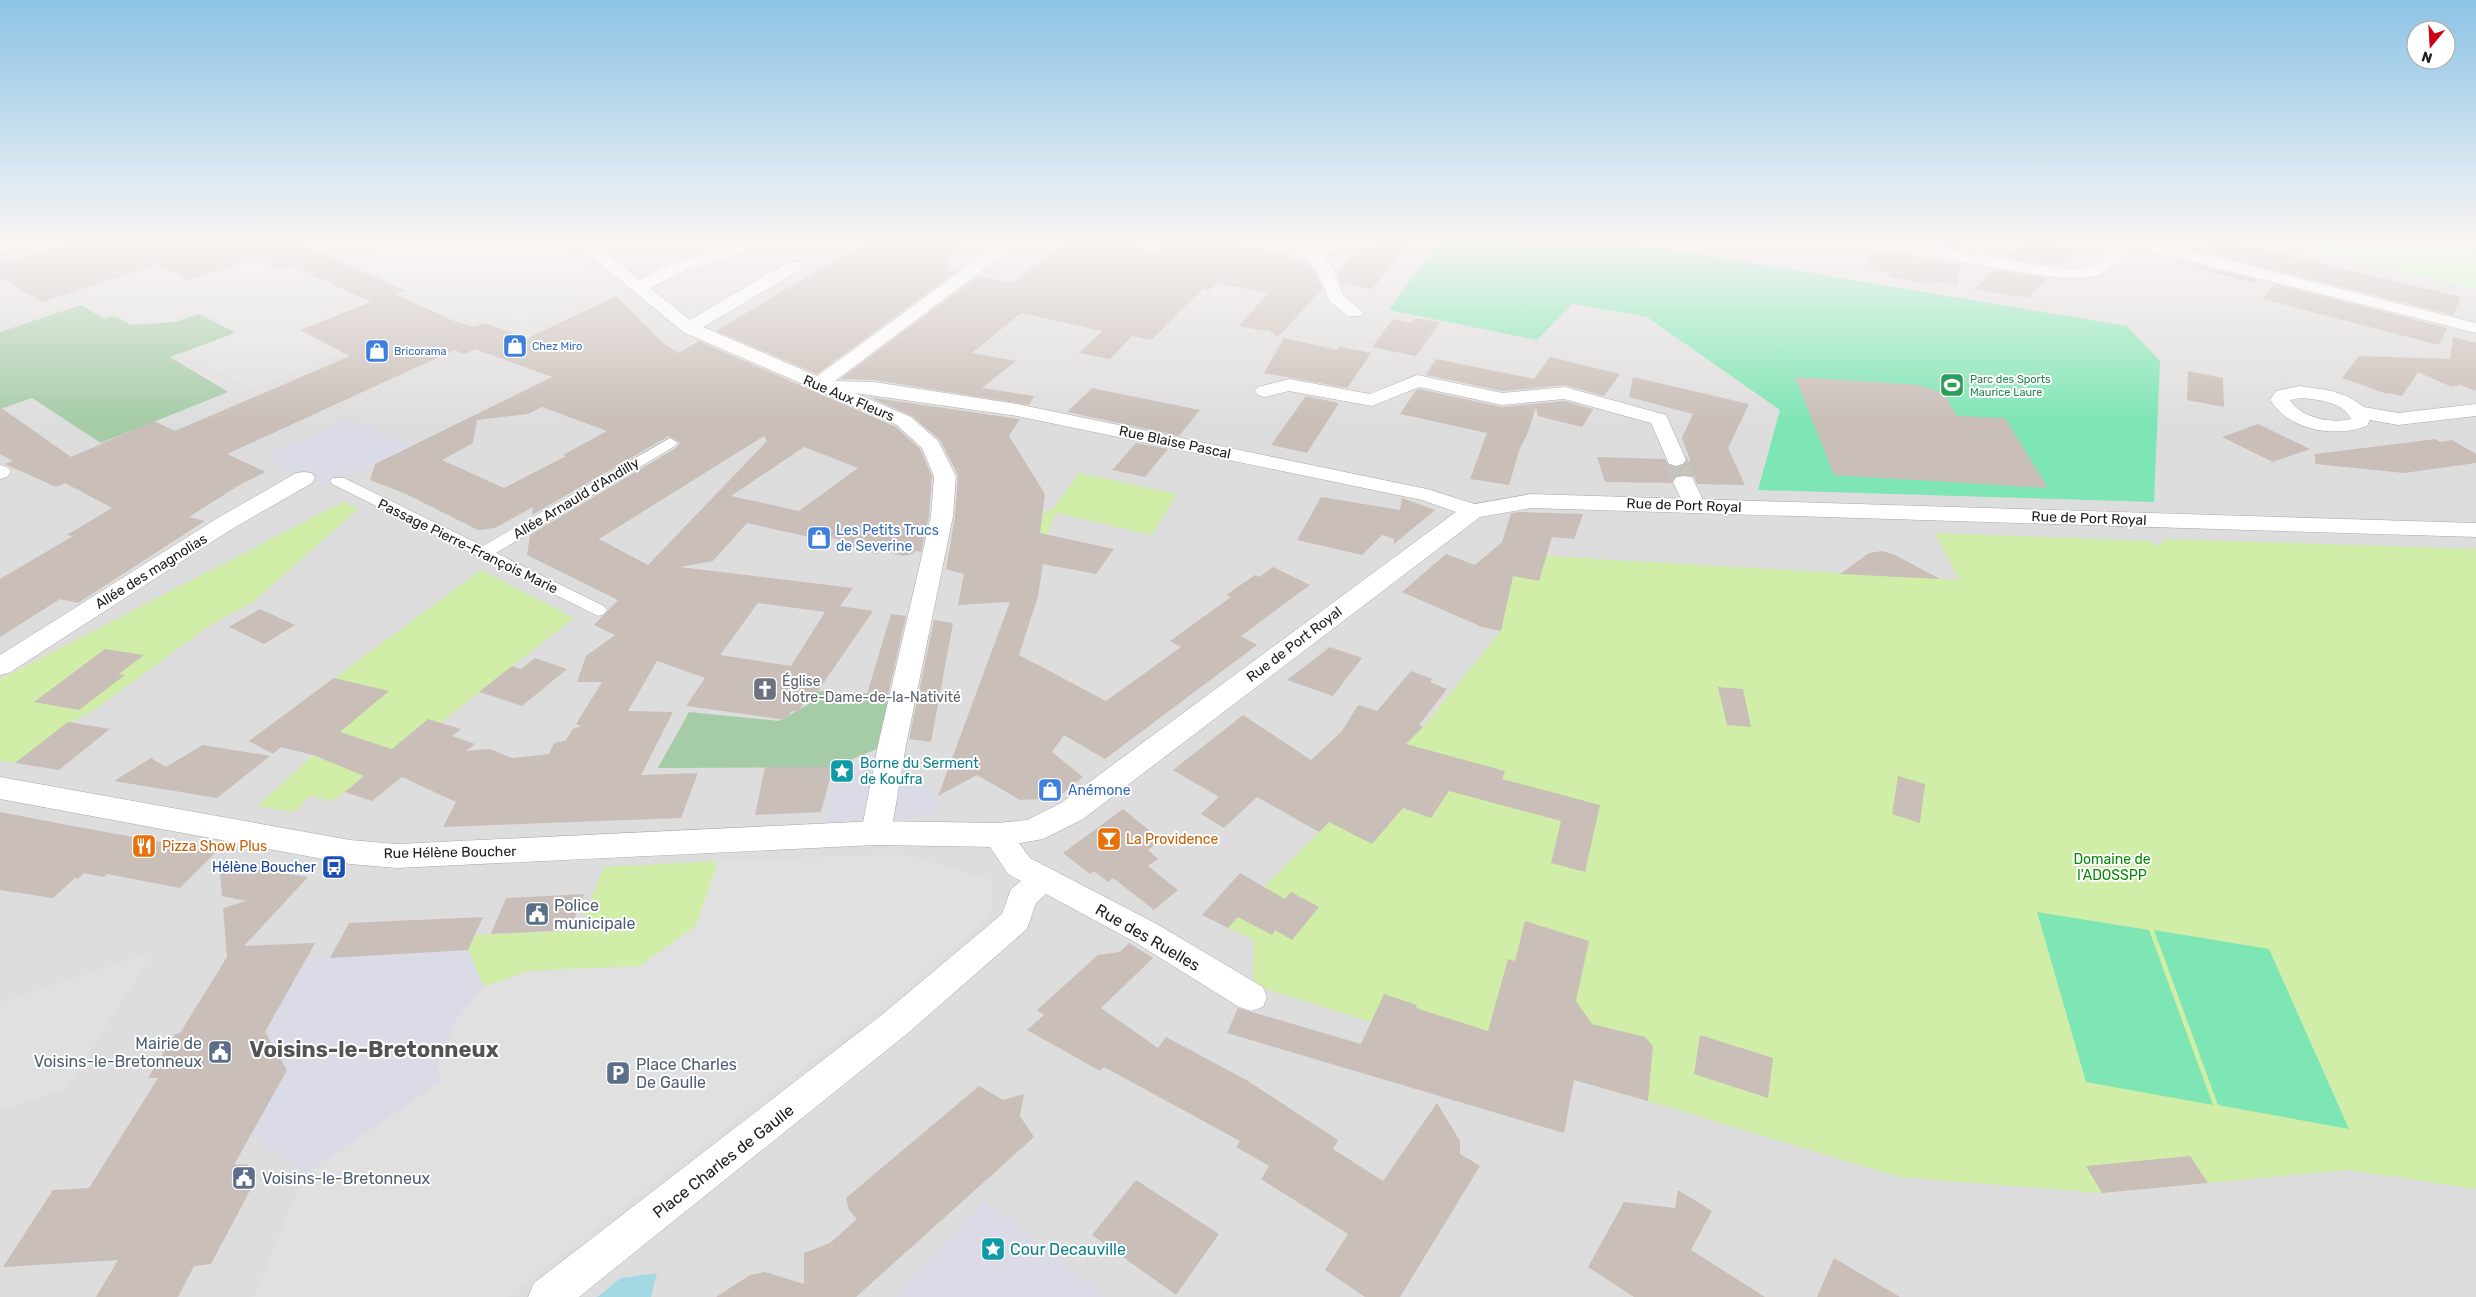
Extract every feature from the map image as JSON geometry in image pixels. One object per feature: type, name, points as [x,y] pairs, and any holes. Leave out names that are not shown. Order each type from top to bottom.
[{"type":"street","name":"Rue Aux Fleurs","points":[[656,302],[688,328],[904,421],[931,445],[945,476],[942,516],[892,744],[876,833]]},
{"type":"street","points":[[688,328],[733,302]]},
{"type":"street","points":[[817,385],[931,302]]},
{"type":"street","points":[[1341,302],[1354,312]]},
{"type":"street","points":[[2371,302],[2476,328]]},
{"type":"street","points":[[1265,391],[1289,385],[1372,400],[1416,381],[1502,399],[1565,394],[1659,419],[1676,460]]},
{"type":"street","name":"Rue Blaise Pascal","points":[[817,385],[874,388],[1017,410],[1427,495],[1473,511]]},
{"type":"street","points":[[2358,412],[2398,419],[2476,410]]},
{"type":"street","name":"Allée Arnauld d'Andilly","points":[[483,554],[670,443]]},
{"type":"street","name":"Allée des magnolias","points":[[0,667],[217,529],[304,478]]},
{"type":"street","name":"Passage Pierre-François Marie","points":[[338,481],[598,610]]},
{"type":"street","points":[[1684,482],[1694,506]]},
{"type":"street","name":"Rue de Port Royal","points":[[876,833],[997,835],[1032,831],[1072,811],[1473,511],[1531,501],[2476,530]]},
{"type":"street","name":"Rue Hélène Boucher","points":[[0,788],[350,852],[397,856],[876,833]]},
{"type":"street","name":"Rue des Ruelles","points":[[997,835],[1019,866],[1144,932],[1251,997]]},
{"type":"street","name":"Place Charles de Gaulle","points":[[548,1297],[896,1023],[1016,920],[1022,897],[1043,879]]},
{"type":"shaded area","points":[[0,302],[2476,302],[2476,1297],[0,1297]]},
{"type":"shaded area","points":[[94,302],[570,302],[524,324],[496,312],[481,318],[452,305],[252,389],[185,352],[237,332],[201,312],[176,320],[132,323]]},
{"type":"shaded area","points":[[347,419],[409,446],[329,486],[304,478],[266,456]]},
{"type":"shaded area","points":[[884,749],[940,796],[934,816],[824,822],[836,770]]},
{"type":"shaded area","name":"Place Charles De Gaulle","points":[[904,854],[991,880],[991,915],[913,983],[507,1297],[254,1297],[304,1175],[440,1082],[437,1064],[457,1018],[484,987],[528,971],[640,966],[696,926],[718,861]]},
{"type":"shaded area","points":[[468,950],[484,987],[457,1018],[437,1064],[440,1082],[304,1175],[251,1134],[287,1070],[265,1032],[306,958]]},
{"type":"shaded area","points":[[153,952],[66,1089],[0,1111],[0,1003]]},
{"type":"shaded area","name":"Cour Decauville","points":[[985,1200],[1107,1297],[895,1297]]},
{"type":"green space","name":"Parc des Sports Maurice Laure","points":[[1395,302],[1981,302],[2127,326],[2160,361],[2154,502],[1758,490],[1780,410],[1647,317],[1572,304],[1537,340],[1389,310]]},
{"type":"green space","points":[[81,305],[104,319],[115,316],[131,325],[175,322],[199,314],[236,333],[170,357],[228,392],[101,443],[32,398],[0,409],[0,332]]},
{"type":"green space","points":[[1079,473],[1177,494],[1152,535],[1056,513],[1042,546],[1038,534],[1044,511],[1052,510]]},
{"type":"green space","points":[[343,502],[358,509],[253,602],[206,628],[97,708],[53,734],[15,763],[0,761],[0,679]]},
{"type":"green space","name":"Domaine de l'ADOSSPP","points":[[1935,533],[2150,541],[2157,546],[2166,539],[2476,549],[2476,1189],[2348,1170],[2102,1193],[1899,1177],[1675,1109],[1371,1022],[1253,985],[1254,947],[1252,938],[1228,928],[1264,887],[1423,727],[1501,631],[1513,576],[1539,581],[1545,556],[1960,580]]},
{"type":"green space","points":[[481,570],[574,618],[402,753],[397,751],[333,801],[310,796],[294,812],[257,806],[340,732],[283,716]]},
{"type":"green space","points":[[817,691],[894,695],[885,739],[877,749],[833,767],[658,768],[689,712],[779,721],[809,704]]},
{"type":"green space","points":[[718,861],[696,926],[640,966],[528,971],[484,987],[468,950],[475,935],[578,931],[604,867]]},
{"type":"green space","points":[[2037,912],[2149,930],[2213,1105],[2086,1082]]},
{"type":"green space","points":[[2154,930],[2269,949],[2349,1129],[2218,1105]]},
{"type":"water","points":[[657,1273],[651,1297],[597,1297],[621,1278]]},
{"type":"building","points":[[371,302],[411,302],[454,321],[475,327],[484,323],[528,338],[604,302],[622,302],[664,344],[679,353],[699,341],[896,427],[920,449],[932,476],[929,516],[921,552],[915,551],[912,554],[903,556],[880,550],[878,554],[852,548],[851,542],[832,538],[822,540],[747,523],[713,561],[680,567],[853,588],[840,606],[873,611],[809,704],[804,703],[798,712],[792,711],[785,719],[686,706],[705,678],[657,661],[628,711],[673,712],[641,775],[698,773],[681,818],[443,827],[456,802],[402,777],[372,801],[345,792],[364,776],[313,755],[281,747],[273,754],[249,741],[334,678],[389,691],[340,732],[392,749],[428,719],[461,729],[452,736],[475,744],[466,751],[490,749],[512,758],[549,754],[554,743],[565,741],[573,729],[581,726],[576,724],[602,682],[577,682],[586,656],[615,635],[594,625],[618,600],[527,555],[530,535],[676,448],[680,443],[669,436],[532,515],[533,507],[495,528],[478,530],[406,494],[370,480],[375,464],[552,377],[475,349],[465,354],[454,350],[227,454],[266,472],[241,484],[189,517],[205,521],[78,603],[60,599],[0,637],[0,579],[73,536],[67,535],[112,508],[65,483],[56,487],[5,464],[13,461],[0,454],[0,407],[71,457],[154,421],[175,431],[350,356],[300,330]],"holes":[[[542,407],[607,431],[563,455],[566,456],[504,488],[442,460],[473,443],[477,420],[528,414]],[[764,436],[767,441],[648,565],[599,539]],[[804,447],[858,468],[799,511],[731,496]],[[758,603],[825,612],[791,666],[720,655]]]},
{"type":"building","points":[[765,302],[916,302],[817,374],[716,331]]},
{"type":"building","points":[[944,302],[1190,302],[1151,340],[1132,336],[1110,359],[1079,353],[1102,331],[1021,313],[972,353],[1016,361],[982,388],[1034,396],[1029,405],[874,380],[840,379]]},
{"type":"building","points":[[1261,302],[1311,302],[1278,337],[1267,329],[1265,331],[1239,326]]},
{"type":"building","points":[[2272,302],[2344,302],[2447,328],[2439,345]]},
{"type":"building","points":[[2399,302],[2459,302],[2453,315]]},
{"type":"building","points":[[1415,318],[1440,322],[1416,356],[1372,347],[1393,319],[1411,323]]},
{"type":"building","points":[[2453,337],[2476,343],[2476,391],[2461,385],[2452,387],[2418,372],[2402,396],[2388,394],[2342,378],[2359,356],[2450,359]]},
{"type":"building","points":[[1284,338],[1337,350],[1340,347],[1371,353],[1347,388],[1264,373]]},
{"type":"building","points":[[1550,357],[1620,374],[1604,396],[1565,385],[1502,391],[1426,375],[1436,359],[1534,379]]},
{"type":"building","points":[[2188,371],[2223,378],[2224,407],[2187,400]]},
{"type":"building","points":[[1633,377],[1749,404],[1728,448],[1745,485],[1697,484],[1694,476],[1684,474],[1674,476],[1672,483],[1605,482],[1597,457],[1665,459],[1668,466],[1675,468],[1684,466],[1690,460],[1682,438],[1693,414],[1629,397]]},
{"type":"building","points":[[1795,377],[1919,385],[1944,394],[1957,416],[2005,418],[2048,488],[1834,475]]},
{"type":"building","points":[[1092,388],[1200,410],[1179,436],[1067,412]]},
{"type":"building","points":[[1419,389],[1502,407],[1564,401],[1593,409],[1582,427],[1538,416],[1536,407],[1527,435],[1520,448],[1509,485],[1470,479],[1487,433],[1400,414],[1416,390]]},
{"type":"building","points":[[1306,396],[1339,403],[1307,453],[1271,445]]},
{"type":"building","points":[[869,397],[1020,419],[1009,436],[1045,494],[1040,533],[1114,549],[1096,574],[1043,564],[1038,596],[1019,655],[1106,701],[1181,647],[1170,641],[1231,597],[1226,595],[1255,575],[1259,577],[1273,567],[1310,585],[1241,636],[1257,645],[1105,759],[1064,735],[1052,752],[1083,777],[1057,798],[1020,800],[977,775],[938,796],[1010,602],[958,605],[964,574],[946,569],[955,516],[958,475],[940,440],[912,416]]},
{"type":"building","points":[[2258,424],[2310,449],[2273,462],[2222,437]]},
{"type":"building","points":[[2436,439],[2440,442],[2452,440],[2476,454],[2476,463],[2404,473],[2315,464],[2315,454]]},
{"type":"building","points":[[1136,443],[1168,449],[1145,477],[1112,470]]},
{"type":"building","points":[[1321,497],[1400,510],[1402,498],[1435,510],[1394,544],[1394,539],[1382,535],[1362,555],[1297,540]]},
{"type":"building","points":[[1511,513],[1583,514],[1574,539],[1552,537],[1539,581],[1513,576],[1501,631],[1482,627],[1402,592],[1446,554],[1475,565],[1502,542]]},
{"type":"building","points":[[1882,551],[1893,554],[1940,579],[1840,574],[1869,553]]},
{"type":"building","points":[[260,609],[295,625],[264,644],[229,627]]},
{"type":"building","points":[[891,614],[906,616],[888,695],[867,694]]},
{"type":"building","points":[[934,620],[953,623],[931,742],[909,739],[917,701],[921,696],[918,696]]},
{"type":"building","points":[[1330,647],[1362,658],[1333,696],[1287,680]]},
{"type":"building","points":[[105,649],[144,655],[119,674],[125,675],[79,710],[34,702]]},
{"type":"building","points":[[535,658],[567,669],[522,706],[479,692],[512,666],[521,669]]},
{"type":"building","points":[[1411,671],[1432,679],[1430,682],[1447,689],[1419,725],[1423,727],[1406,744],[1505,771],[1502,779],[1600,805],[1585,872],[1551,863],[1561,821],[1449,791],[1431,818],[1403,808],[1372,844],[1329,822],[1319,832],[1257,797],[1224,828],[1201,814],[1219,797],[1173,770],[1243,715],[1311,760],[1342,731],[1358,705],[1377,711]]},
{"type":"building","points":[[1718,687],[1743,689],[1751,727],[1727,725]]},
{"type":"building","points":[[68,722],[110,729],[59,770],[15,763]]},
{"type":"building","points":[[203,745],[270,756],[217,798],[114,781],[151,758],[166,767]]},
{"type":"building","points":[[765,767],[833,767],[821,812],[755,815]]},
{"type":"building","points":[[1898,776],[1925,784],[1920,823],[1892,814]]},
{"type":"building","points":[[1123,809],[1161,840],[1148,850],[1158,859],[1148,866],[1178,890],[1154,910],[1113,878],[1108,882],[1094,871],[1090,874],[1063,853]]},
{"type":"building","points":[[0,812],[216,852],[180,888],[107,874],[104,877],[84,873],[78,879],[75,878],[53,898],[0,890]]},
{"type":"building","points":[[219,863],[308,877],[244,946],[315,943],[265,1032],[287,1070],[234,1165],[248,1164],[241,1179],[256,1179],[211,1264],[194,1266],[178,1297],[96,1297],[118,1260],[3,1267],[53,1190],[89,1188],[158,1078],[148,1078],[175,1034],[180,1033],[227,957],[223,908],[246,901],[222,896]]},
{"type":"building","points":[[1240,873],[1285,899],[1291,892],[1319,907],[1292,940],[1275,930],[1272,935],[1238,917],[1228,928],[1202,915]]},
{"type":"building","name":"Police municipale","points":[[584,894],[570,930],[491,934],[506,898]]},
{"type":"building","points":[[483,917],[468,950],[330,958],[349,923]]},
{"type":"building","points":[[1525,921],[1589,941],[1576,1001],[1592,1024],[1645,1037],[1653,1046],[1648,1101],[1574,1080],[1564,1133],[1227,1033],[1238,1008],[1361,1044],[1384,994],[1417,1005],[1416,1008],[1488,1031],[1508,959],[1515,961]]},
{"type":"building","points":[[1129,943],[1153,958],[1101,1008],[1158,1048],[1166,1037],[1248,1081],[1338,1140],[1333,1149],[1383,1181],[1437,1103],[1460,1141],[1460,1154],[1480,1166],[1400,1297],[1365,1297],[1325,1270],[1348,1234],[1261,1179],[1269,1166],[1236,1147],[1240,1141],[1104,1067],[1100,1071],[1027,1030],[1044,1015],[1037,1010],[1098,955],[1120,952]]},
{"type":"building","points":[[1700,1035],[1773,1058],[1768,1098],[1694,1074]]},
{"type":"building","points":[[979,1086],[1003,1100],[1024,1094],[1020,1116],[1034,1137],[856,1297],[716,1297],[750,1275],[765,1272],[804,1284],[804,1253],[830,1243],[857,1219],[849,1210],[846,1198]]},
{"type":"building","points":[[2190,1156],[2208,1183],[2102,1193],[2086,1166]]},
{"type":"building","points":[[1136,1180],[1219,1234],[1176,1295],[1092,1235]]},
{"type":"building","points":[[1678,1190],[1712,1211],[1691,1250],[1765,1297],[1634,1297],[1588,1267],[1624,1202],[1675,1208]]},
{"type":"building","points":[[1834,1258],[1900,1297],[1817,1297]]},
{"type":"tunnel","points":[[1676,460],[1684,482]]},
{"type":"place","name":"Chez Miro","points":[[515,346]]},
{"type":"place","name":"Bricorama","points":[[377,351]]},
{"type":"place","name":"Parc des Sports Maurice Laure","points":[[1952,385]]},
{"type":"place","name":"Les Petits Trucs de Severine","points":[[819,538]]},
{"type":"place","name":"Église Notre-Dame-de-la-Nativité","points":[[765,689]]},
{"type":"place","name":"Borne du Serment de Koufra","points":[[842,771]]},
{"type":"place","name":"Anémone","points":[[1050,790]]},
{"type":"place","name":"La Providence","points":[[1109,839]]},
{"type":"place","name":"Pizza Show Plus","points":[[144,846]]},
{"type":"place","name":"Hélène Boucher","points":[[334,867]]},
{"type":"place","name":"Police municipale","points":[[537,914]]},
{"type":"place","name":"Mairie de Voisins-le-Bretonneux","points":[[220,1052]]},
{"type":"place","name":"Place Charles De Gaulle","points":[[618,1073]]},
{"type":"place","name":"Voisins-le-Bretonneux","points":[[244,1178]]},
{"type":"place","name":"Cour Decauville","points":[[993,1249]]},
{"type":"district","name":"Voisins-le-Bretonneux","points":[[374,1049]]}]
